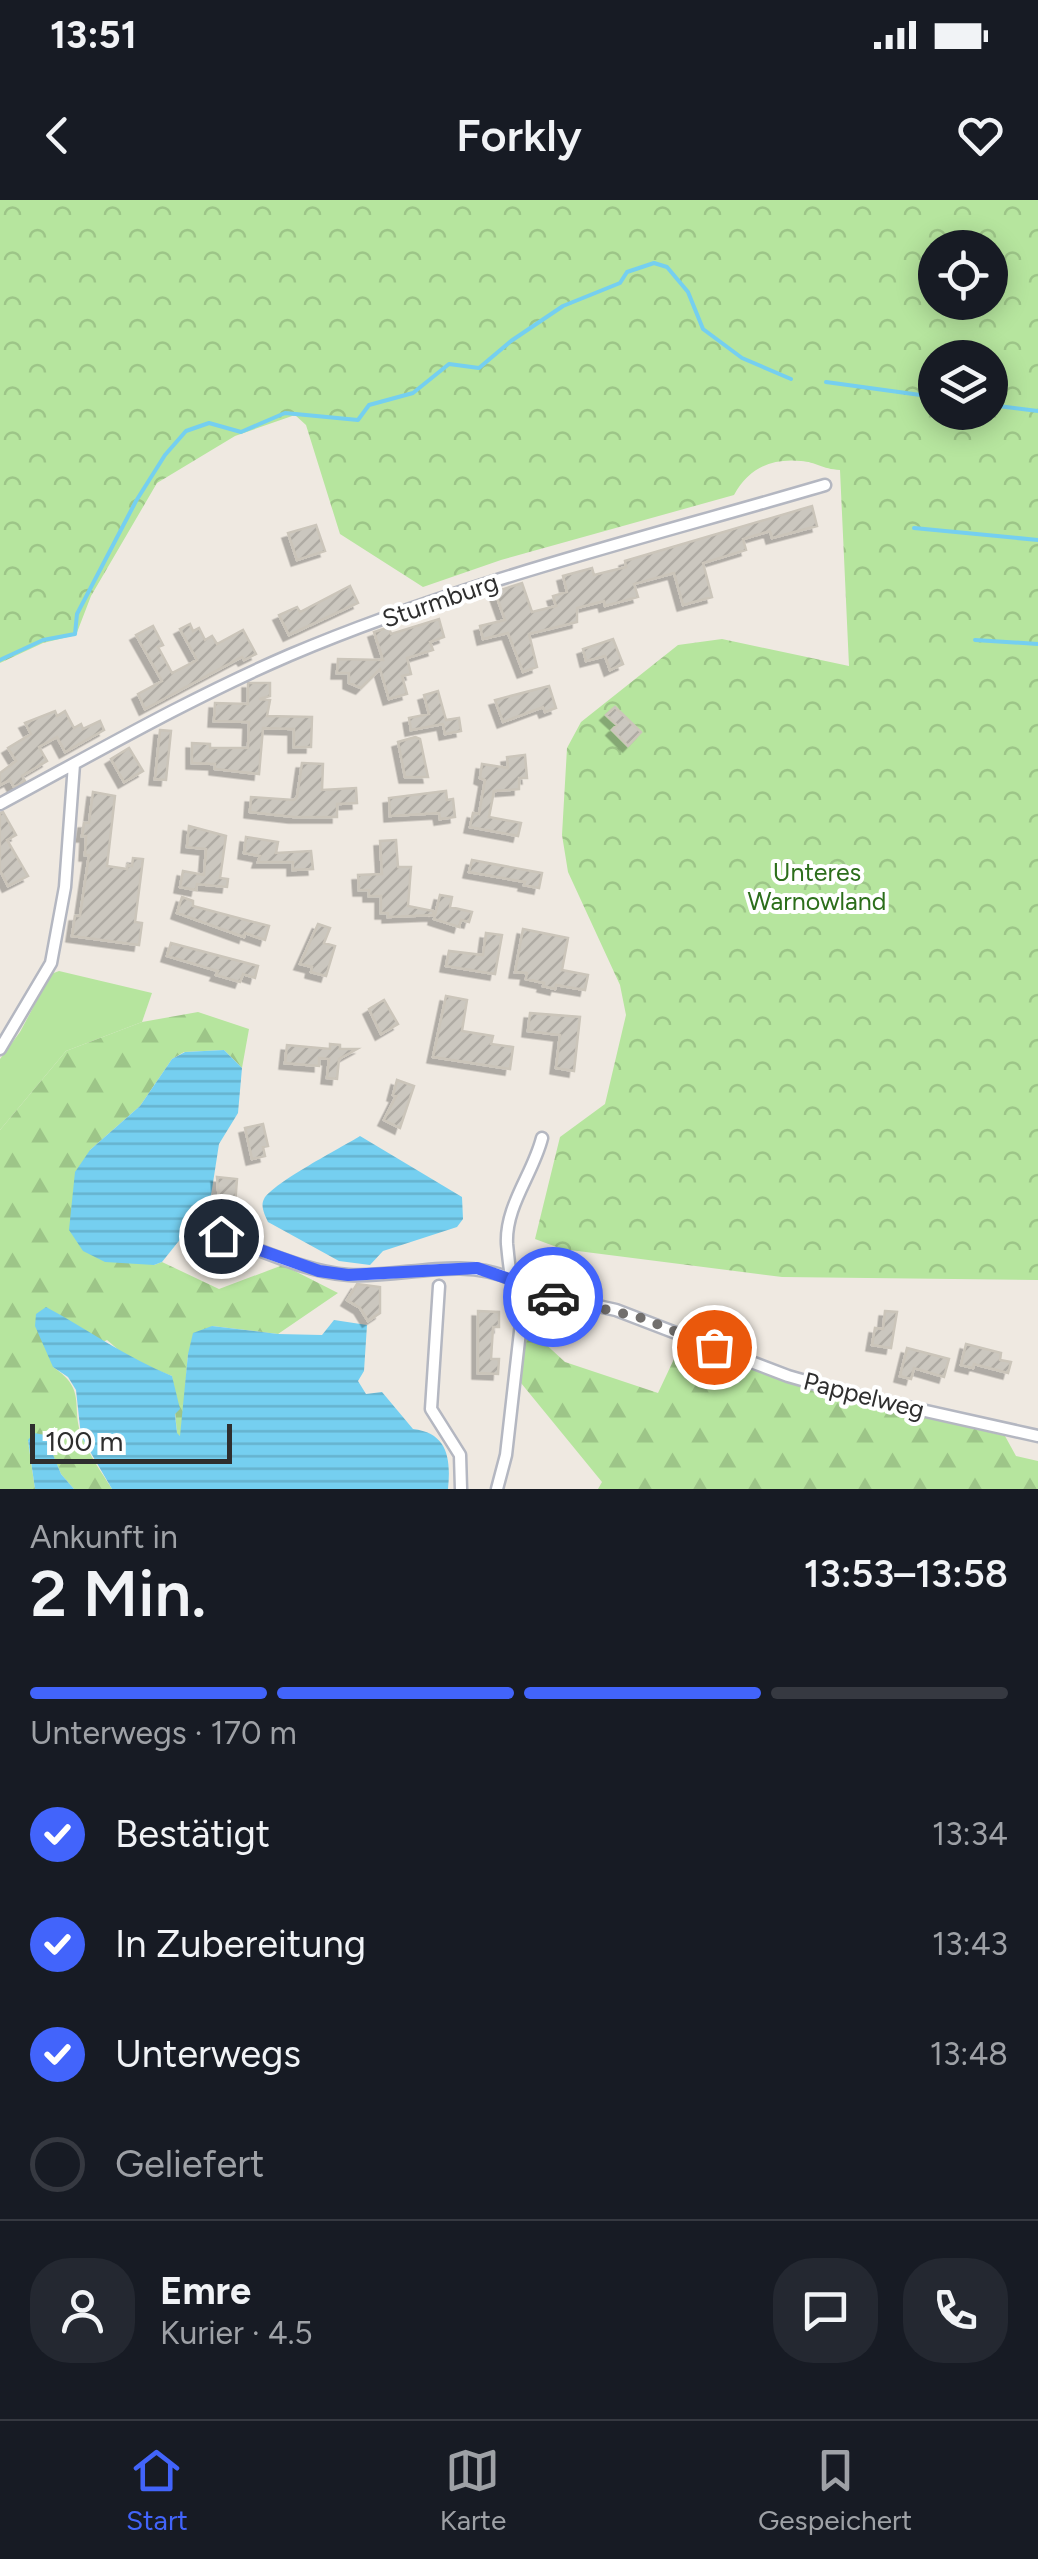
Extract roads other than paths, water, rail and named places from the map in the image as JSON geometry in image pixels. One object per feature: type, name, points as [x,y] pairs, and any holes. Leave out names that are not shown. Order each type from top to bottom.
[{"type":"street","name":"Sturmburg","points":[[0,804],[266,666],[364,626],[462,590],[824,485]]},
{"type":"street","points":[[0,1049],[51,963],[65,887],[74,764]]},
{"type":"street","points":[[497,1489],[506,1456],[521,1333],[521,1294],[512,1280],[508,1219],[537,1158],[542,1138]]},
{"type":"street","points":[[221,1236],[319,1271],[379,1275],[477,1268],[512,1280]]},
{"type":"street","points":[[439,1286],[431,1408],[460,1455],[461,1489]]},
{"type":"street","name":"Pappelweg","points":[[521,1294],[616,1310],[788,1376],[1038,1436]]},
{"type":"water","points":[[224,1050],[242,1068],[238,1113],[219,1144],[210,1202],[162,1262],[105,1262],[83,1251],[69,1230],[75,1172],[90,1150],[140,1106],[172,1059],[185,1052]]},
{"type":"water","points":[[360,1136],[462,1197],[463,1219],[457,1227],[383,1251],[370,1265],[339,1261],[268,1222],[263,1205],[270,1192]]},
{"type":"water","points":[[46,1307],[172,1376],[180,1409],[175,1414],[180,1436],[193,1333],[212,1326],[322,1335],[334,1320],[367,1325],[364,1371],[358,1381],[366,1394],[382,1392],[413,1429],[425,1431],[440,1442],[449,1468],[448,1489],[112,1489],[81,1436],[76,1390],[68,1377],[53,1367],[35,1326],[36,1314]]},
{"type":"water","points":[[34,1433],[45,1435],[61,1474],[74,1489],[35,1489],[28,1440]]},
{"type":"waterway","points":[[0,660],[43,640],[75,634],[77,614],[136,501],[165,455],[186,431],[209,423],[241,432],[285,413],[358,420],[369,405],[413,393],[449,364],[479,368],[563,306],[620,283],[627,272],[654,263],[667,267],[688,292],[703,329],[742,358],[791,379]]},
{"type":"waterway","points":[[826,382],[918,395]]},
{"type":"waterway","points":[[1008,407],[1038,411]]},
{"type":"waterway","points":[[914,528],[1038,540]]},
{"type":"waterway","points":[[975,640],[1038,644]]},
{"type":"park label","name":"Unteres Warnowland","points":[[817,886]]}]
